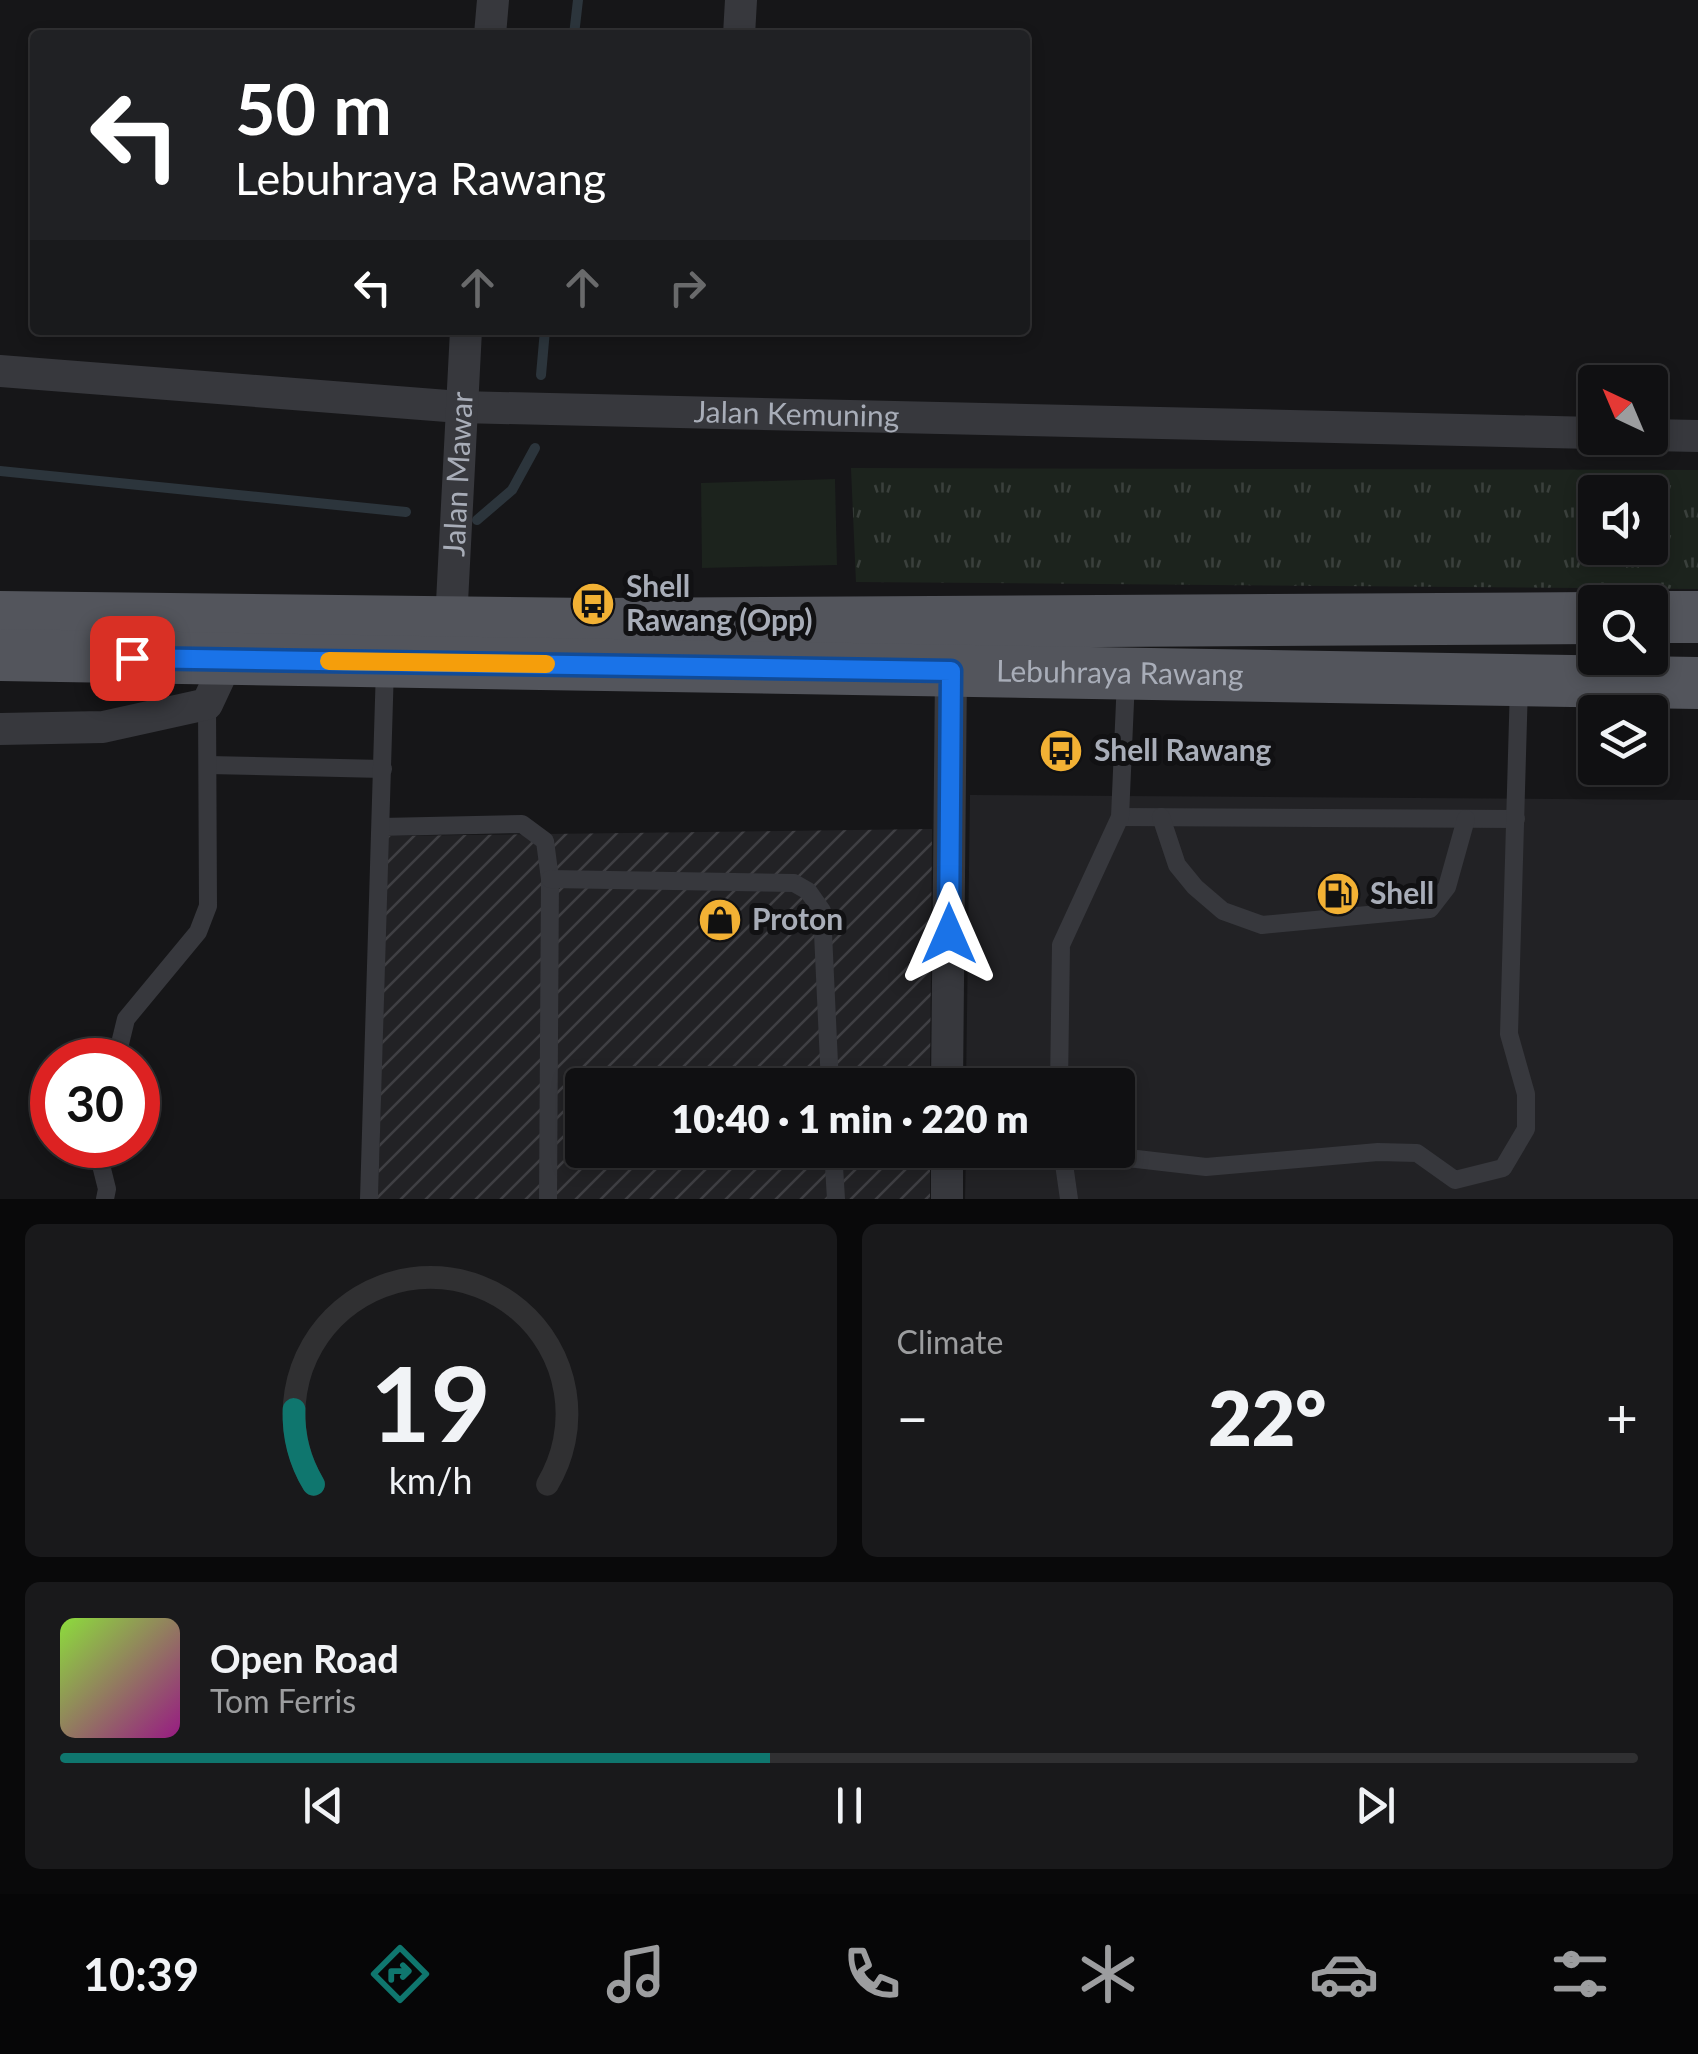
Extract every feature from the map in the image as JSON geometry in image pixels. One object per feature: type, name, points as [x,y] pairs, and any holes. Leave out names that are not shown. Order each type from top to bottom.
[{"type":"main road","points":[[1668,617],[1698,617]]},
{"type":"main road","name":"Lebuhraya Rawang","points":[[0,618],[452,622],[1578,618]]},
{"type":"main road","name":"Lebuhraya Rawang","points":[[0,655],[218,681],[385,662],[1698,682]]},
{"type":"street","points":[[490,30],[492,0]]},
{"type":"street","points":[[739,30],[741,0]]},
{"type":"street","name":"Jalan Mawar","points":[[452,622],[466,335]]},
{"type":"street","name":"Jalan Kemuning","points":[[0,371],[460,407],[1578,434]]},
{"type":"street","points":[[1668,435],[1698,436]]},
{"type":"street","points":[[948,1068],[951,671]]},
{"type":"street","points":[[0,730],[103,727],[218,681]]},
{"type":"street","points":[[946,1199],[947,1168]]},
{"type":"lane","points":[[370,1199],[385,662]]},
{"type":"lane","points":[[1059,1068],[1061,945],[1120,817],[1126,674]]},
{"type":"lane","points":[[1135,1159],[1206,1167],[1378,1152],[1417,1153],[1456,1180],[1502,1168],[1526,1130],[1526,1094],[1510,1034],[1519,680]]},
{"type":"lane","points":[[121,1038],[126,1019],[198,932],[208,906],[208,765],[218,681]]},
{"type":"lane","points":[[208,765],[382,769]]},
{"type":"lane","points":[[1120,817],[1516,820]]},
{"type":"lane","points":[[1160,817],[1178,865],[1195,888],[1223,912],[1262,925],[1430,909],[1447,888],[1466,820]]},
{"type":"lane","points":[[381,827],[522,824],[545,841],[550,879],[548,1199]]},
{"type":"lane","points":[[550,879],[794,882],[808,891],[822,911],[829,1068]]},
{"type":"lane","points":[[102,1168],[107,1189],[105,1199]]},
{"type":"lane","points":[[835,1168],[836,1199]]},
{"type":"lane","points":[[1065,1168],[1069,1199]]},
{"type":"shaded area","points":[[970,795],[1698,800],[1698,1199],[965,1199],[966,1168],[1135,1168],[1135,1068],[966,1068]]},
{"type":"shaded area","points":[[932,829],[930,1068],[565,1068],[565,1168],[930,1168],[930,1199],[378,1199],[388,836]]},
{"type":"green space","points":[[851,468],[1698,470],[1698,589],[1668,589],[1668,585],[1578,585],[1578,588],[856,582]]},
{"type":"green space","points":[[835,479],[837,565],[702,568],[701,483]]},
{"type":"waterway","points":[[575,30],[578,0]]},
{"type":"waterway","points":[[541,375],[545,335]]},
{"type":"waterway","points":[[477,520],[512,490],[535,448]]},
{"type":"waterway","points":[[0,471],[406,512]]},
{"type":"slow traffic","points":[[329,661],[546,664]]},
{"type":"place","name":"Shell Rawang (Opp)","points":[[593,604]]},
{"type":"place","name":"Shell Rawang","points":[[1061,751]]},
{"type":"place","name":"Shell","points":[[1338,894]]},
{"type":"place","name":"Proton","points":[[720,920]]},
{"type":"route","points":[[132,658],[951,671],[949,934]]}]
